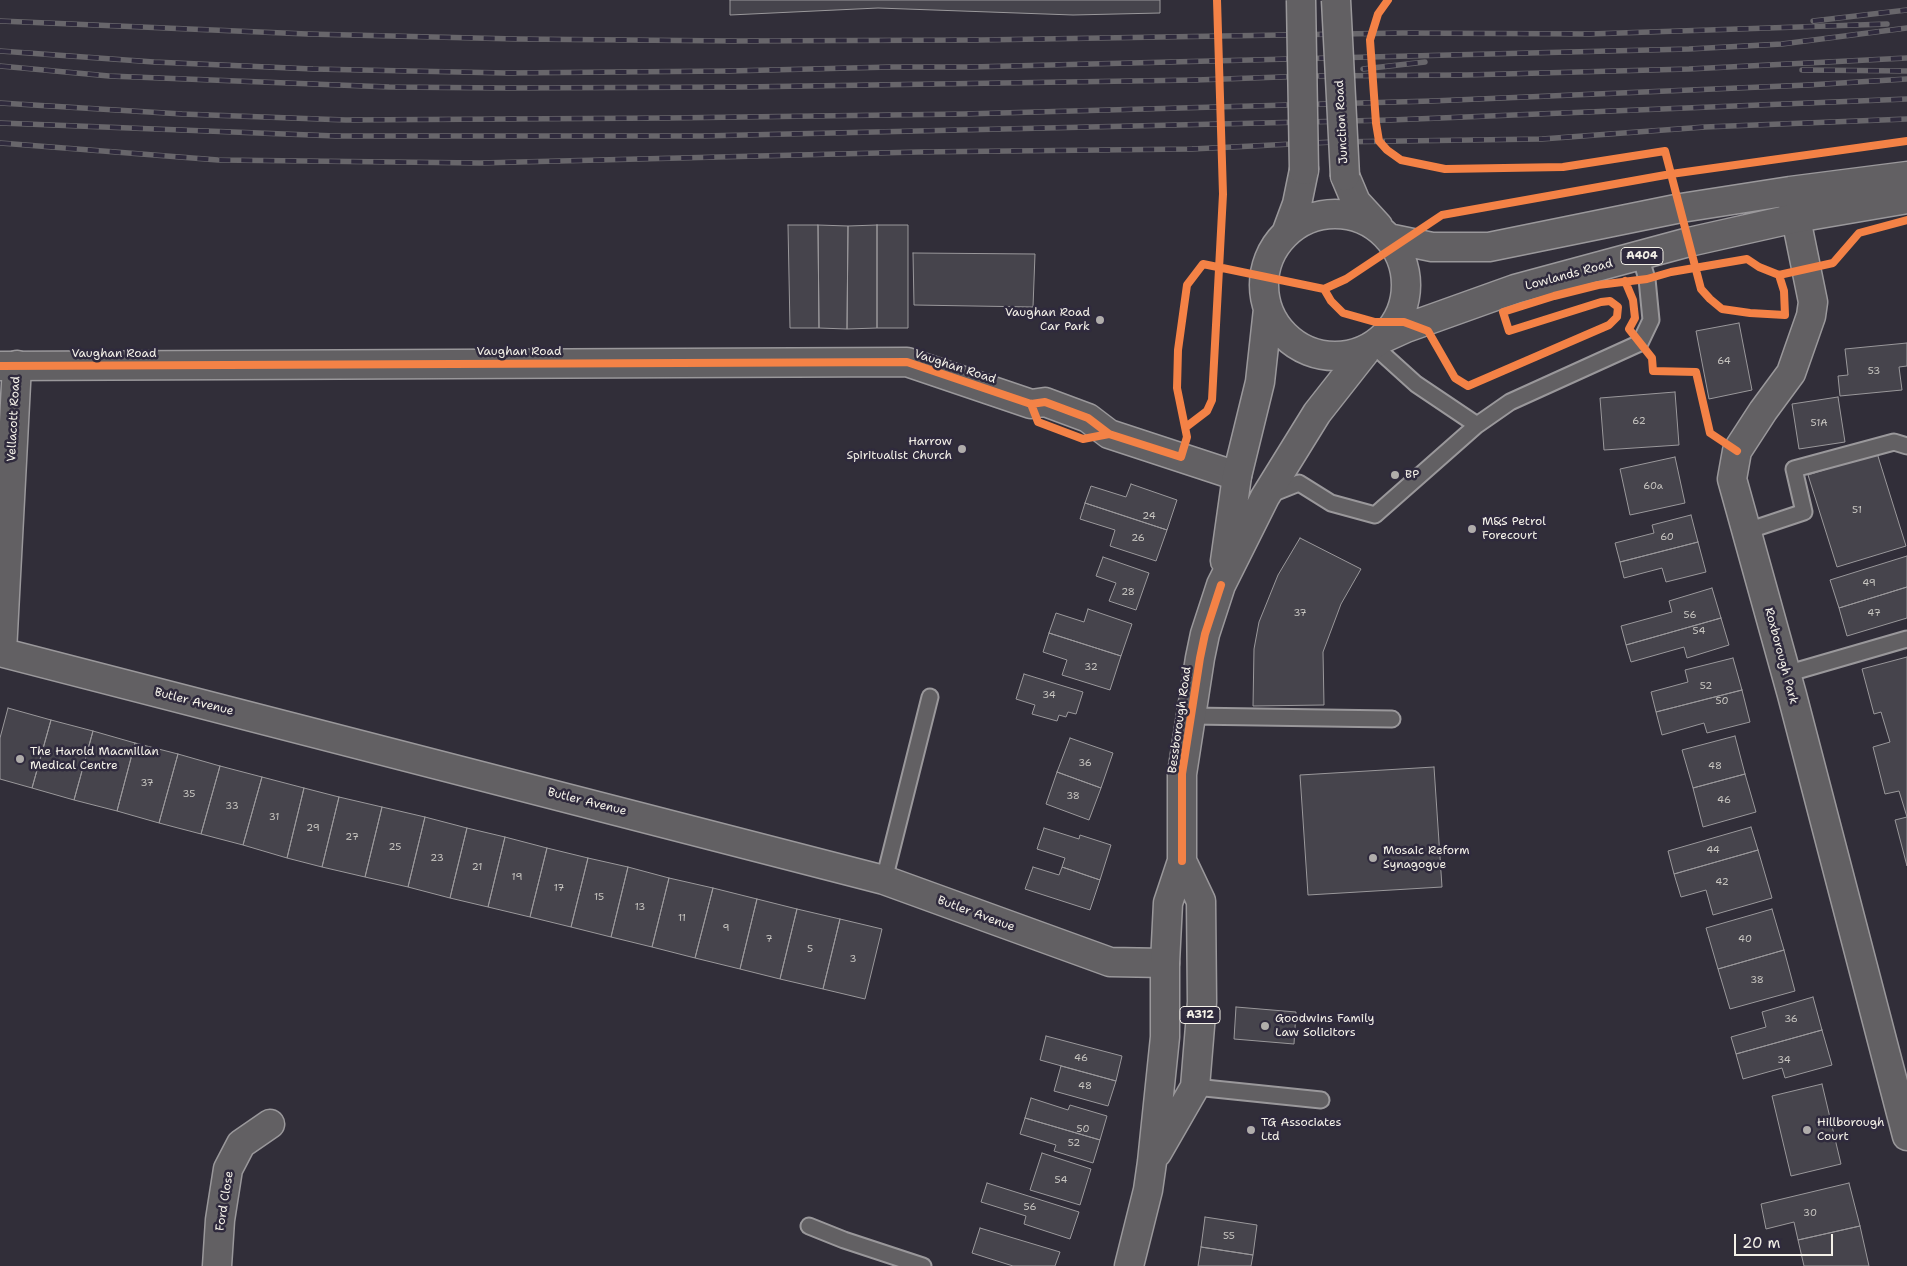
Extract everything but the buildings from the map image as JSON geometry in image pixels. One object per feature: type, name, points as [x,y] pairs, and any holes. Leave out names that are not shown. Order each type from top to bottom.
[{"type":"street","points":[[1287,231],[1308,219],[1323,216],[1359,217],[1385,235],[1397,251],[1405,273],[1407,290],[1400,317],[1374,345],[1336,355],[1311,351],[1297,345],[1278,329],[1268,309],[1263,285],[1268,259],[1287,231],[1297,204],[1304,170],[1301,0]]},
{"type":"street","name":"Junction Road","points":[[1336,0],[1345,176],[1356,202],[1385,235]]},
{"type":"street","points":[[1385,235],[1432,247],[1489,247],[1634,217],[1790,190],[1907,176]]},
{"type":"street","name":"Roxborough Park","points":[[1790,190],[1813,302],[1811,316],[1791,373],[1737,451],[1732,478],[1786,674],[1907,1136]]},
{"type":"street","name":"Lowlands Road","points":[[1374,345],[1406,328],[1515,290],[1689,242],[1796,218],[1907,199]]},
{"type":"street","points":[[1634,217],[1640,256]]},
{"type":"street","name":"Bessborough Road","points":[[1221,585],[1237,476],[1260,382],[1268,309]]},
{"type":"street","name":"Bessborough Road","points":[[1129,1266],[1146,1198],[1152,1162],[1165,1037],[1165,963],[1168,903],[1182,861],[1182,774],[1205,634],[1221,585],[1266,497],[1317,413],[1374,345]]},
{"type":"street","name":"Vaughan Road","points":[[8,366],[907,362],[1031,404],[1044,402],[1088,418],[1109,434],[1237,476]]},
{"type":"street","name":"Vellacott Road","points":[[1,652],[8,366]]},
{"type":"street","name":"Butler Avenue","points":[[1,652],[884,880],[1110,962],[1165,963]]},
{"type":"street","name":"Bessborough Road","points":[[1152,1162],[1195,1087],[1202,1002],[1201,902],[1182,861]]},
{"type":"street","name":"Ford Close","points":[[218,1266],[220,1220],[228,1169],[241,1144],[270,1124]]},
{"type":"lane","points":[[1266,497],[1299,483],[1330,503],[1375,515],[1477,425],[1510,402],[1640,344],[1651,320],[1647,279],[1640,256]]},
{"type":"lane","points":[[1374,345],[1416,384],[1477,425]]},
{"type":"lane","points":[[1746,531],[1804,512],[1794,469],[1894,442],[1907,446]]},
{"type":"lane","points":[[1786,674],[1907,639]]},
{"type":"lane","points":[[884,880],[930,697]]},
{"type":"lane","points":[[1191,716],[1392,718]]},
{"type":"lane","points":[[1195,1087],[1321,1100]]},
{"type":"lane","points":[[809,1226],[844,1240],[923,1266]]},
{"type":"railway","points":[[1813,21],[1907,10]]},
{"type":"railway","points":[[0,21],[307,34],[517,39],[734,41],[981,40],[1403,33],[1590,34],[1887,24]]},
{"type":"railway","points":[[0,51],[154,62],[313,69],[506,73],[729,71],[971,67],[1689,49],[1782,44],[1907,28]]},
{"type":"railway","points":[[0,66],[109,76],[389,87],[505,88],[742,87],[1196,80],[1309,76],[1467,75],[1689,69],[1907,58]]},
{"type":"railway","points":[[1363,69],[1425,62]]},
{"type":"railway","points":[[1802,70],[1907,71]]},
{"type":"railway","points":[[0,103],[182,114],[346,120],[668,118],[964,114],[1432,101],[1907,79]]},
{"type":"railway","points":[[0,123],[336,136],[702,136],[1391,120],[1907,99]]},
{"type":"railway","points":[[0,143],[218,160],[480,163],[918,152],[1192,149],[1333,142],[1542,139],[1705,127],[1907,119]]},
{"type":"cycle path","points":[[1186,427],[1207,411],[1212,400],[1223,194],[1217,0]]},
{"type":"cycle path","points":[[1388,0],[1378,14],[1370,40],[1376,123],[1379,141],[1387,150],[1401,160],[1445,169],[1563,167],[1665,151],[1701,289],[1710,299],[1722,309],[1785,315],[1784,291],[1779,275]]},
{"type":"cycle path","points":[[0,366],[907,362],[1031,404],[1045,402],[1088,418],[1109,434],[1181,457],[1187,437],[1177,388],[1178,350],[1187,285],[1203,264],[1324,289],[1346,279],[1442,215],[1671,174],[1907,141]]},
{"type":"cycle path","points":[[1324,289],[1331,301],[1343,313],[1375,322],[1404,322],[1428,331],[1455,378],[1468,386],[1609,325],[1617,317],[1618,307],[1610,301],[1601,302],[1509,331],[1503,312],[1598,285],[1647,279],[1671,272],[1747,259],[1759,267],[1779,275],[1833,263],[1859,233],[1907,220]]},
{"type":"cycle path","points":[[1625,281],[1633,300],[1635,318],[1629,329],[1652,358],[1653,371],[1696,372],[1710,433],[1737,451]]},
{"type":"cycle path","points":[[1031,404],[1038,422],[1083,439],[1109,434]]},
{"type":"cycle path","points":[[1182,861],[1182,774],[1200,658],[1205,634],[1221,585]]},
{"type":"place","name":"Vaughan Road Car Park","points":[[1100,320]]},
{"type":"place","name":"Harrow Spiritualist Church","points":[[962,449]]},
{"type":"place","name":"BP","points":[[1395,475]]},
{"type":"place","name":"M&S Petrol Forecourt","points":[[1472,529]]},
{"type":"place","name":"The Harold Macmillan Medical Centre","points":[[20,759]]},
{"type":"place","name":"Mosaic Reform Synagogue","points":[[1373,858]]},
{"type":"place","name":"Goodwins Family Law Solicitors","points":[[1265,1026]]},
{"type":"place","name":"TG Associates Ltd","points":[[1251,1130]]},
{"type":"place","name":"Hillborough Court","points":[[1807,1130]]}]
